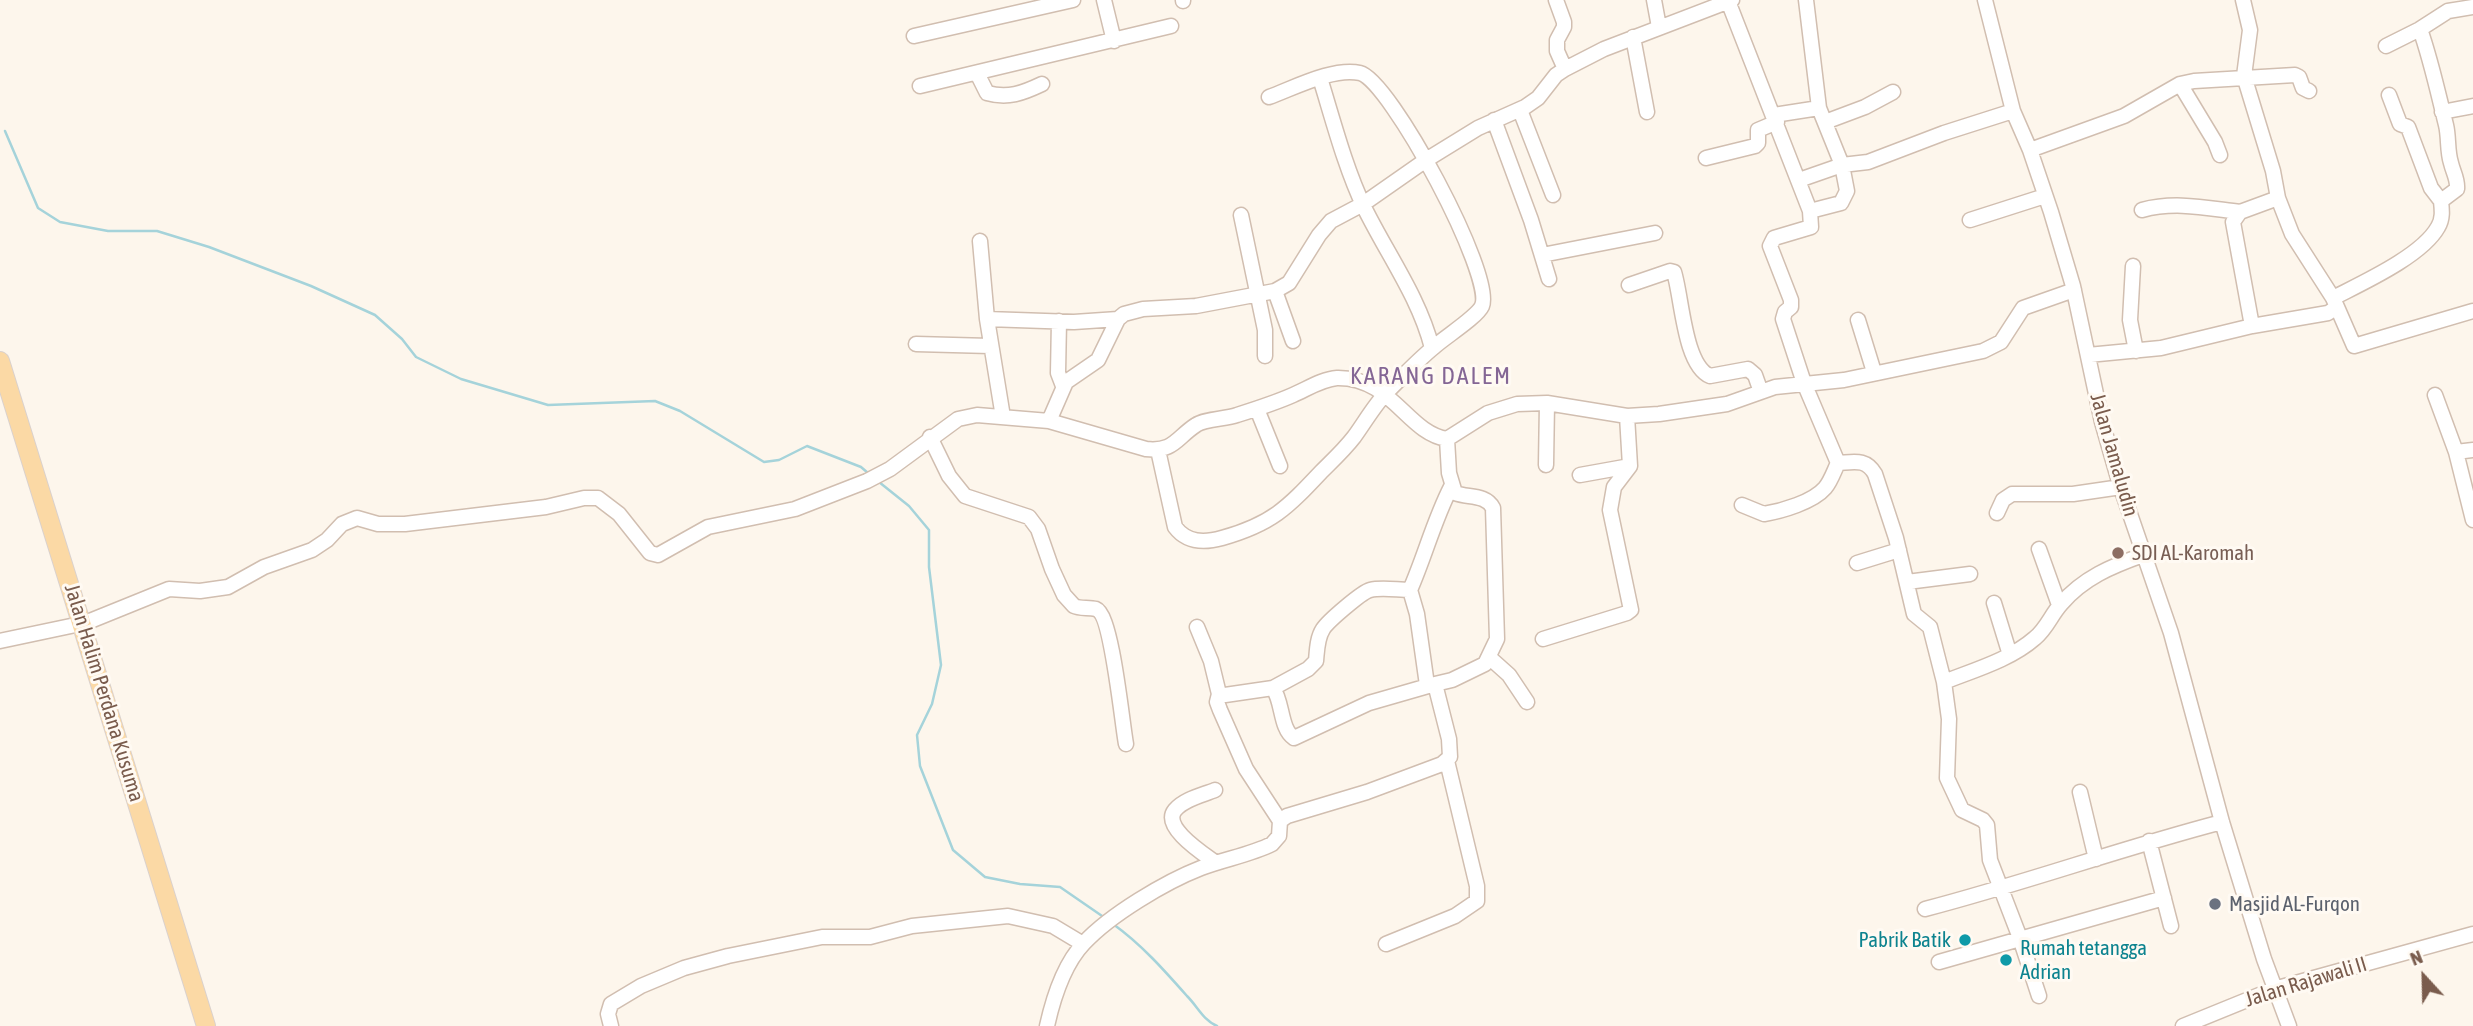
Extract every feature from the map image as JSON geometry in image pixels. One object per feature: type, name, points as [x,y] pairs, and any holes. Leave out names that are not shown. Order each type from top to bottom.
[{"type":"main road","name":"Jalan Halim Perdana Kusuma","points":[[0,361],[206,1026]]},
{"type":"street","points":[[1104,0],[1114,41]]},
{"type":"street","points":[[1556,0],[1564,22],[1557,40],[1557,51],[1565,68]]},
{"type":"street","points":[[1654,0],[1660,27]]},
{"type":"street","points":[[987,319],[1118,319],[1129,312],[1143,309],[1196,306],[1275,291],[1289,283],[1331,221],[1363,204],[1426,160],[1494,120],[1520,110],[1538,98],[1565,68],[1633,37],[1730,0],[1810,211],[1811,226],[1774,238],[1770,246],[1791,300],[1791,307],[1783,318],[1804,383],[1838,463],[1828,484],[1811,498],[1764,514],[1742,505]]},
{"type":"street","points":[[1806,0],[1822,115],[1842,165],[1847,191],[1841,203],[1810,211]]},
{"type":"street","points":[[2243,0],[2250,30],[2244,76],[2273,171],[2278,198],[2292,234],[2335,303],[2354,346],[2473,311]]},
{"type":"street","points":[[914,36],[1066,1]]},
{"type":"street","name":"Jalan Jamaludin","points":[[1990,1],[2012,111],[2030,150],[2074,290],[2102,422],[2143,555],[2171,633],[2222,822],[2274,989],[2289,1026]]},
{"type":"street","points":[[2386,46],[2448,11],[2473,7]]},
{"type":"street","points":[[920,86],[1171,26]]},
{"type":"street","points":[[2420,29],[2442,112],[2450,149],[2449,160],[2457,180],[2464,186],[2441,201]]},
{"type":"street","points":[[1633,37],[1647,112]]},
{"type":"street","points":[[1158,450],[1175,527],[1187,539],[1206,542],[1252,529],[1283,512],[1352,440],[1386,393],[1432,348],[1477,313],[1484,300],[1476,267],[1452,207],[1391,102],[1369,76],[1360,72],[1329,74],[1269,97]]},
{"type":"street","points":[[977,73],[987,93],[1001,97],[1020,94],[1042,84]]},
{"type":"street","points":[[2030,150],[2124,116],[2180,84],[2194,81],[2295,75],[2303,88],[2309,91]]},
{"type":"street","points":[[1320,78],[1338,138],[1363,204],[1412,295],[1432,348]]},
{"type":"street","points":[[2180,84],[2211,134],[2220,155]]},
{"type":"street","points":[[1706,158],[1755,146],[1758,143],[1758,130],[1775,119],[1822,115],[1865,107],[1893,92]]},
{"type":"street","points":[[2088,355],[2161,348],[2194,338],[2328,313],[2335,303],[2425,242],[2440,225],[2441,201],[2431,188],[2408,127],[2400,124],[2389,95]]},
{"type":"street","points":[[2442,112],[2473,106]]},
{"type":"street","points":[[1520,110],[1553,195]]},
{"type":"street","points":[[1799,180],[1842,165],[1880,158],[2012,111]]},
{"type":"street","points":[[1494,120],[1549,279]]},
{"type":"street","points":[[1970,220],[2045,196]]},
{"type":"street","points":[[2252,326],[2233,227],[2234,216],[2278,198]]},
{"type":"street","points":[[2142,211],[2182,204],[2239,212]]},
{"type":"street","points":[[1241,215],[1265,330],[1265,356]]},
{"type":"street","points":[[1542,256],[1655,233]]},
{"type":"street","points":[[980,241],[990,346],[1003,417]]},
{"type":"street","points":[[2133,266],[2130,320],[2136,351]]},
{"type":"street","points":[[1629,285],[1674,272],[1689,344],[1700,369],[1710,376],[1748,369],[1755,376],[1761,392]]},
{"type":"street","points":[[0,641],[82,624],[116,613],[169,589],[200,591],[228,587],[264,567],[312,550],[327,540],[342,524],[357,518],[378,524],[405,524],[598,498],[619,514],[650,553],[658,555],[708,527],[795,509],[867,481],[951,422],[966,416],[1049,421],[1146,449],[1158,450],[1177,442],[1201,422],[1225,419],[1257,409],[1336,378],[1363,383],[1386,393],[1416,422],[1435,436],[1447,439],[1488,412],[1502,407],[1547,403],[1627,416],[1668,413],[1727,404],[1776,387],[1844,380],[1983,351],[2001,342],[2024,308],[2074,290]]},
{"type":"street","points":[[1275,291],[1293,341]]},
{"type":"street","points":[[1049,421],[1063,386],[1070,378],[1098,360],[1118,319]]},
{"type":"street","points":[[1858,320],[1874,372]]},
{"type":"street","points":[[1059,321],[1058,373],[1063,386]]},
{"type":"street","points":[[916,344],[990,346]]},
{"type":"street","points":[[2435,395],[2456,452],[2473,520]]},
{"type":"street","points":[[1546,465],[1547,403]]},
{"type":"street","points":[[1257,409],[1280,466]]},
{"type":"street","points":[[1543,639],[1630,610],[1610,510],[1614,487],[1630,466],[1627,416]]},
{"type":"street","points":[[930,437],[954,485],[965,496],[1029,517],[1038,529],[1064,595],[1074,606],[1096,609],[1102,615],[1112,654],[1126,744]]},
{"type":"street","points":[[1273,688],[1289,734],[1294,738],[1369,703],[1452,680],[1485,664],[1490,658],[1497,639],[1493,508],[1490,502],[1483,498],[1455,493],[1451,487],[1447,439]]},
{"type":"street","points":[[2456,452],[2473,450]]},
{"type":"street","points":[[1838,463],[1863,462],[1871,466],[1899,550],[1914,614],[1930,627],[1944,682],[1948,719],[1947,778],[1962,810],[1983,820],[1987,825],[1990,860],[2039,996]]},
{"type":"street","points":[[1580,475],[1630,466]]},
{"type":"street","points":[[1386,944],[1455,916],[1477,901],[1477,887],[1447,761],[1451,753],[1449,739],[1431,684],[1410,590],[1451,487]]},
{"type":"street","points":[[1997,513],[2003,500],[2012,494],[2073,494],[2121,487]]},
{"type":"street","points":[[2039,549],[2059,605]]},
{"type":"street","points":[[1857,563],[1899,550]]},
{"type":"street","points":[[1944,682],[2010,655],[2037,637],[2048,625],[2059,605],[2104,569],[2143,555]]},
{"type":"street","points":[[1908,582],[1970,574]]},
{"type":"street","points":[[1219,694],[1273,688],[1308,669],[1316,661],[1323,628],[1360,594],[1370,590],[1410,590]]},
{"type":"street","points":[[1994,603],[2010,655]]},
{"type":"street","points":[[1047,1026],[1064,978],[1083,944],[1112,920],[1173,881],[1272,844],[1279,836],[1280,821],[1246,769],[1220,710],[1211,661],[1197,627]]},
{"type":"street","points":[[1490,658],[1509,675],[1527,702]]},
{"type":"street","points":[[1280,821],[1300,811],[1367,792],[1447,761]]},
{"type":"street","points":[[1215,790],[1182,804],[1172,817],[1183,838],[1216,863]]},
{"type":"street","points":[[2080,792],[2096,859]]},
{"type":"street","points":[[1925,909],[2000,889],[2149,841],[2222,822]]},
{"type":"street","points":[[2149,841],[2171,926]]},
{"type":"street","points":[[1939,962],[2164,898]]},
{"type":"street","points":[[611,1026],[608,1014],[611,1004],[627,993],[652,982],[708,961],[822,937],[870,937],[912,926],[1008,916],[1053,926],[1083,944]]},
{"type":"street","name":"Jalan Rajawali II","points":[[2183,1026],[2205,1022],[2274,989],[2473,934]]},
{"type":"waterway","points":[[5,131],[38,208],[60,222],[108,231],[157,231],[209,247],[311,286],[375,315],[402,339],[416,357],[461,379],[548,405],[655,401],[680,411],[764,462],[779,460],[807,446],[861,467],[868,473]]},
{"type":"waterway","points":[[879,482],[909,506],[929,530],[929,567],[941,665],[932,704],[917,735],[920,766],[953,850],[985,877],[1020,884],[1060,887],[1105,918]]},
{"type":"waterway","points":[[1113,924],[1152,958],[1204,1017],[1217,1026]]},
{"type":"place","name":"SDI AL-Karomah","points":[[2118,553]]},
{"type":"place","name":"Masjid AL-Furqon","points":[[2215,904]]},
{"type":"place","name":"Pabrik Batik","points":[[1965,940]]},
{"type":"place","name":"Rumah tetangga Adrian","points":[[2006,960]]},
{"type":"district","name":"KARANG DALEM","points":[[1431,376]]}]
